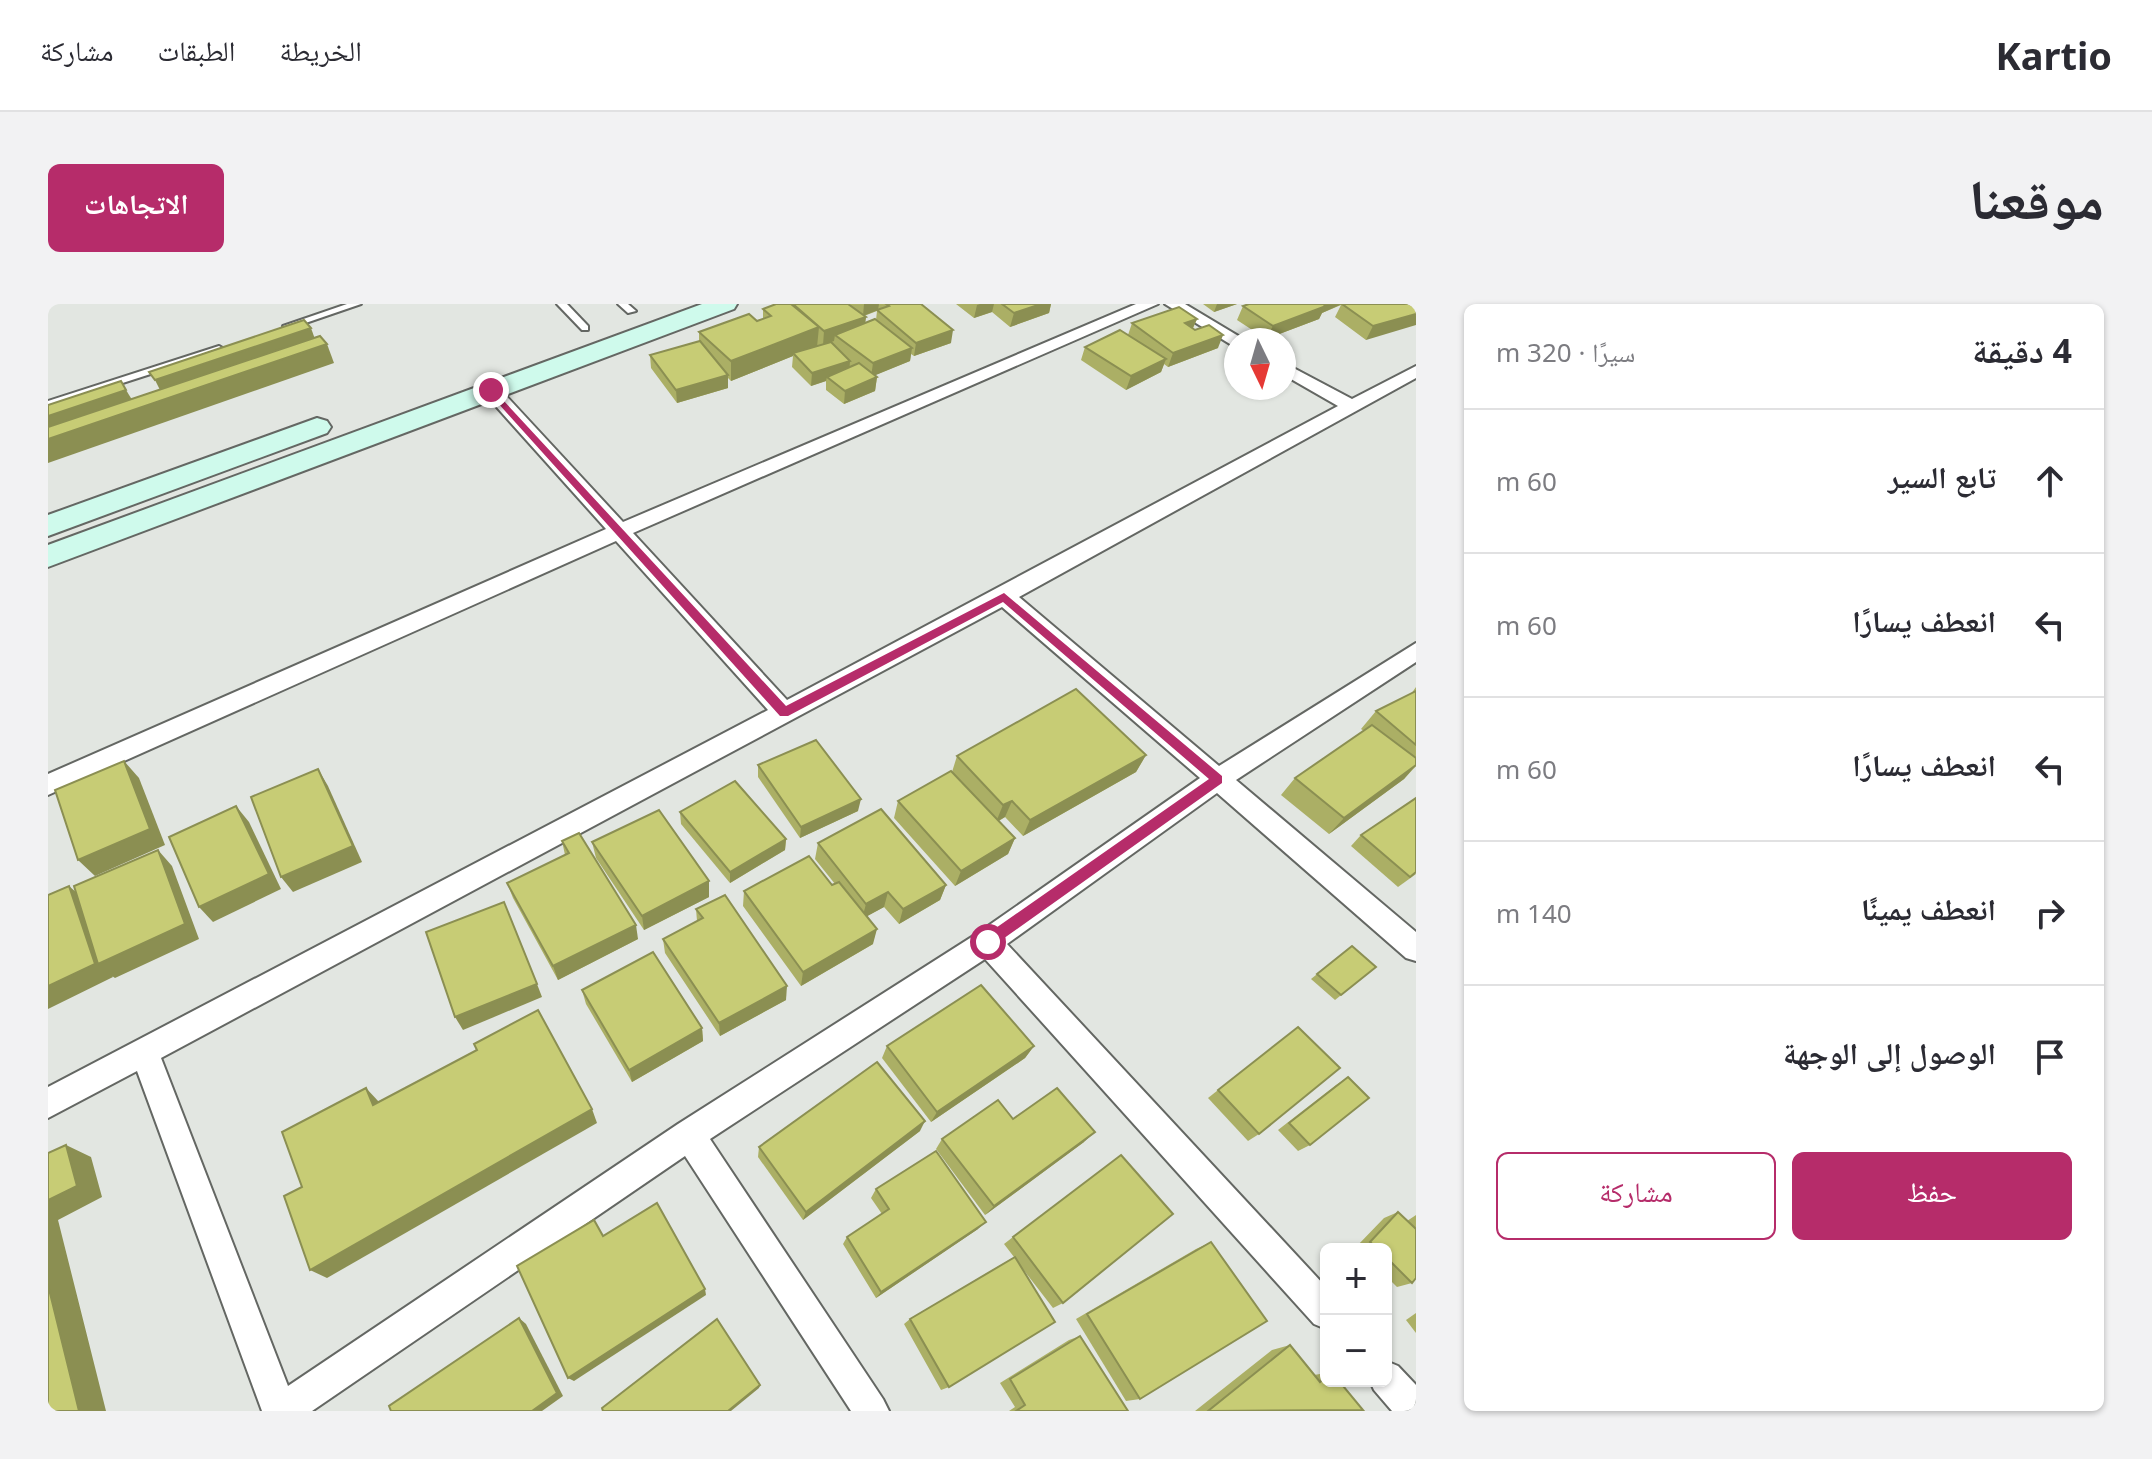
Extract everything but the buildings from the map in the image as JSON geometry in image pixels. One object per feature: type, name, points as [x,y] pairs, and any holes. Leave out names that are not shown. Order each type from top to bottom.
[{"type":"street","points":[[48,556],[488,373],[725,304]]},
{"type":"street","points":[[48,785],[620,531],[1150,304]]},
{"type":"street","points":[[1173,304],[1224,333]]},
{"type":"street","points":[[554,340],[635,306]]},
{"type":"street","points":[[48,1103],[1004,596],[1416,371]]},
{"type":"street","points":[[488,373],[620,531],[784,712]]},
{"type":"street","points":[[1296,375],[1353,407]]},
{"type":"street","points":[[48,526],[346,416]]},
{"type":"street","points":[[1004,596],[1416,949]]},
{"type":"street","points":[[144,1052],[281,1411],[689,1135],[988,942],[1218,779],[1415,652]]},
{"type":"street","points":[[988,942],[1320,1305]]},
{"type":"street","points":[[689,1135],[871,1411]]},
{"type":"street","points":[[1392,1385],[1416,1411]]},
{"type":"lane","points":[[283,328],[356,304]]},
{"type":"lane","points":[[562,304],[585,328]]},
{"type":"lane","points":[[48,404],[224,347]]},
{"type":"route","points":[[491,390],[784,712],[1004,596],[1218,779],[988,942]]}]
